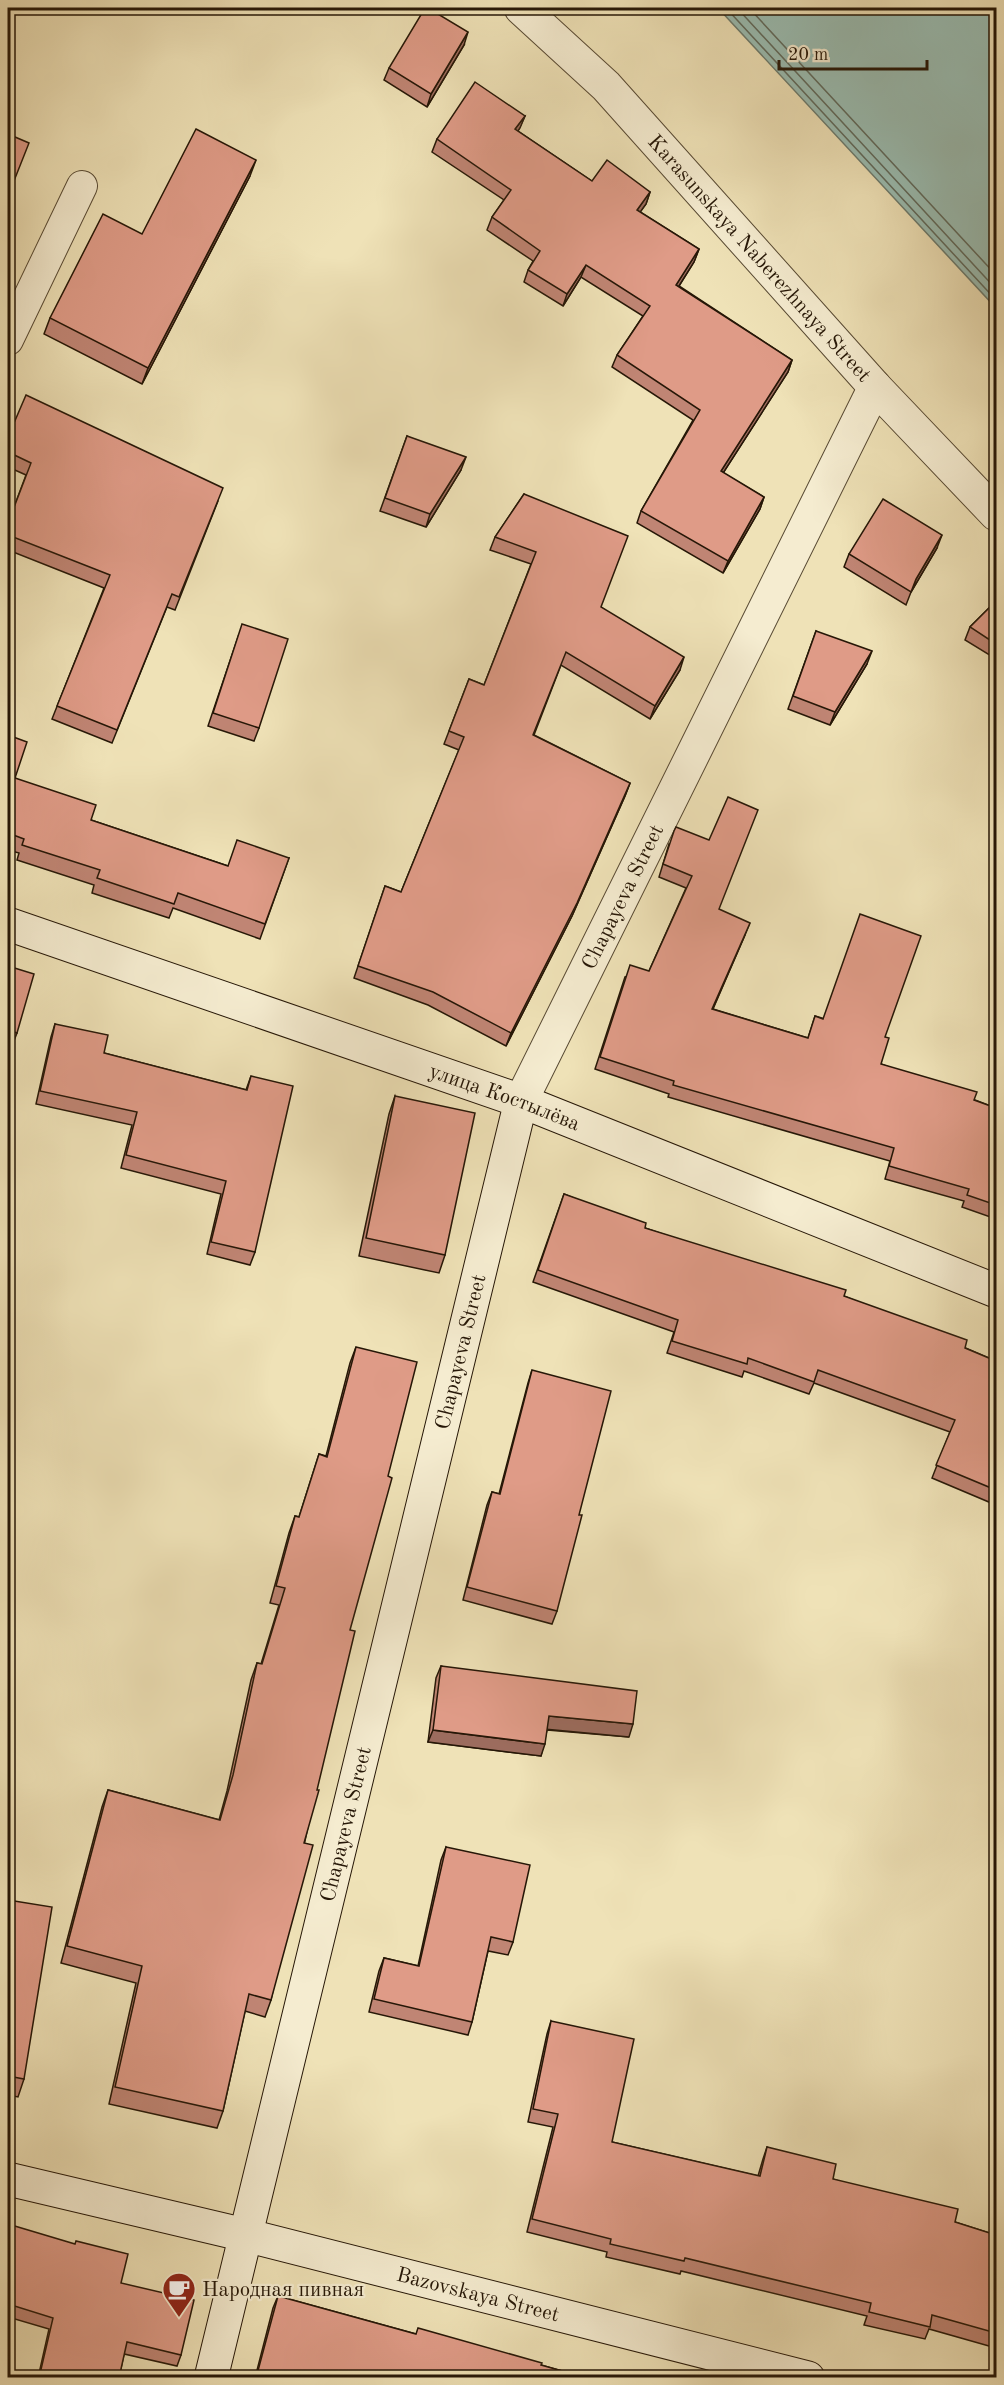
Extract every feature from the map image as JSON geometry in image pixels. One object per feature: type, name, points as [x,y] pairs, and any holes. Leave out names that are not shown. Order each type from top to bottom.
[{"type":"street","name":"Karasunskaya Naberezhnaya Street","points":[[521,8],[606,86],[875,387],[996,514]]},
{"type":"street","name":"Chapayeva Street","points":[[211,2378],[521,1101],[875,387]]},
{"type":"street","name":"улица Костылёва","points":[[8,924],[521,1101],[996,1291]]},
{"type":"street","name":"Bazovskaya Street","points":[[8,2179],[245,2235],[808,2378]]},
{"type":"lane","points":[[8,340],[82,186]]},
{"type":"water","points":[[718,8],[996,8],[996,308]]},
{"type":"building","points":[[425,8],[468,32],[431,94],[389,68]]},
{"type":"building","points":[[475,82],[525,116],[515,129],[592,181],[607,160],[650,192],[637,210],[699,249],[676,285],[792,360],[721,471],[764,497],[728,561],[641,511],[700,410],[617,355],[650,306],[586,265],[567,294],[528,270],[540,251],[492,217],[511,190],[437,139]]},
{"type":"building","points":[[196,129],[256,160],[148,368],[50,318],[103,214],[142,234]]},
{"type":"building","points":[[8,134],[29,143],[8,196]]},
{"type":"building","points":[[8,283],[13,286],[8,298]]},
{"type":"building","points":[[26,395],[223,488],[179,597],[172,594],[117,730],[57,706],[110,575],[8,535],[8,523],[31,463],[8,452],[8,437]]},
{"type":"building","points":[[407,436],[466,457],[430,514],[385,498]]},
{"type":"building","points":[[524,494],[628,536],[601,607],[684,657],[655,706],[566,652],[533,735],[630,783],[577,903],[511,1033],[433,992],[358,966],[385,886],[401,892],[464,737],[449,731],[469,679],[484,685],[536,552],[495,537]]},
{"type":"building","points":[[883,499],[942,535],[916,579],[911,592],[849,554]]},
{"type":"building","points":[[996,601],[996,644],[970,627]]},
{"type":"building","points":[[242,624],[288,639],[259,728],[213,713]]},
{"type":"building","points":[[816,631],[872,651],[835,712],[793,696]]},
{"type":"building","points":[[8,735],[27,742],[15,778],[96,805],[91,820],[228,866],[237,840],[289,858],[265,924],[178,893],[174,904],[97,878],[100,870],[22,845],[24,839],[8,833]]},
{"type":"building","points":[[728,797],[758,810],[719,909],[750,923],[712,1009],[808,1038],[815,1016],[823,1019],[860,914],[921,936],[885,1037],[889,1038],[881,1064],[977,1092],[974,1100],[996,1108],[996,1205],[967,1195],[969,1189],[889,1166],[894,1148],[673,1085],[674,1081],[600,1057],[630,965],[649,971],[692,876],[663,864],[674,831],[676,827],[709,840]]},
{"type":"building","points":[[8,966],[34,974],[17,1033],[8,1030]]},
{"type":"building","points":[[55,1024],[108,1035],[104,1053],[247,1090],[251,1076],[293,1086],[255,1252],[211,1242],[226,1181],[126,1155],[137,1112],[40,1091]]},
{"type":"building","points":[[395,1096],[475,1113],[445,1255],[366,1238]]},
{"type":"building","points":[[564,1194],[646,1223],[645,1228],[846,1290],[844,1296],[967,1340],[965,1348],[996,1361],[996,1490],[936,1465],[955,1420],[818,1370],[814,1382],[748,1358],[747,1364],[672,1341],[678,1320],[538,1270]]},
{"type":"building","points":[[356,1347],[417,1362],[388,1476],[392,1478],[350,1630],[355,1631],[317,1790],[319,1790],[304,1843],[313,1845],[271,2000],[249,1994],[223,2111],[115,2087],[142,1966],[67,1946],[108,1790],[220,1820],[233,1775],[257,1663],[262,1664],[285,1588],[276,1586],[295,1516],[299,1517],[319,1454],[327,1457]]},
{"type":"building","points":[[532,1370],[611,1391],[557,1611],[467,1587],[492,1492],[500,1494]]},
{"type":"building","points":[[441,1666],[637,1691],[633,1724],[549,1716],[545,1744],[433,1730]]},
{"type":"building","points":[[446,1847],[530,1865],[513,1942],[491,1937],[472,2022],[374,1999],[384,1958],[419,1966]]},
{"type":"building","points":[[8,1900],[52,1907],[24,2079],[8,2076]]},
{"type":"building","points":[[551,2021],[634,2039],[612,2142],[760,2176],[767,2147],[836,2164],[833,2179],[958,2209],[955,2222],[996,2235],[996,2333],[932,2315],[930,2327],[869,2312],[871,2303],[685,2258],[684,2261],[610,2244],[611,2239],[532,2219],[558,2114],[533,2109]]},
{"type":"building","points":[[8,2224],[75,2244],[76,2241],[128,2254],[121,2283],[194,2300],[181,2355],[127,2342],[119,2378],[39,2378],[53,2318],[8,2304]]},
{"type":"building","points":[[278,2296],[416,2334],[418,2328],[587,2378],[256,2378]]},
{"type":"place","name":"Народная пивная","points":[[179,2318]]}]
